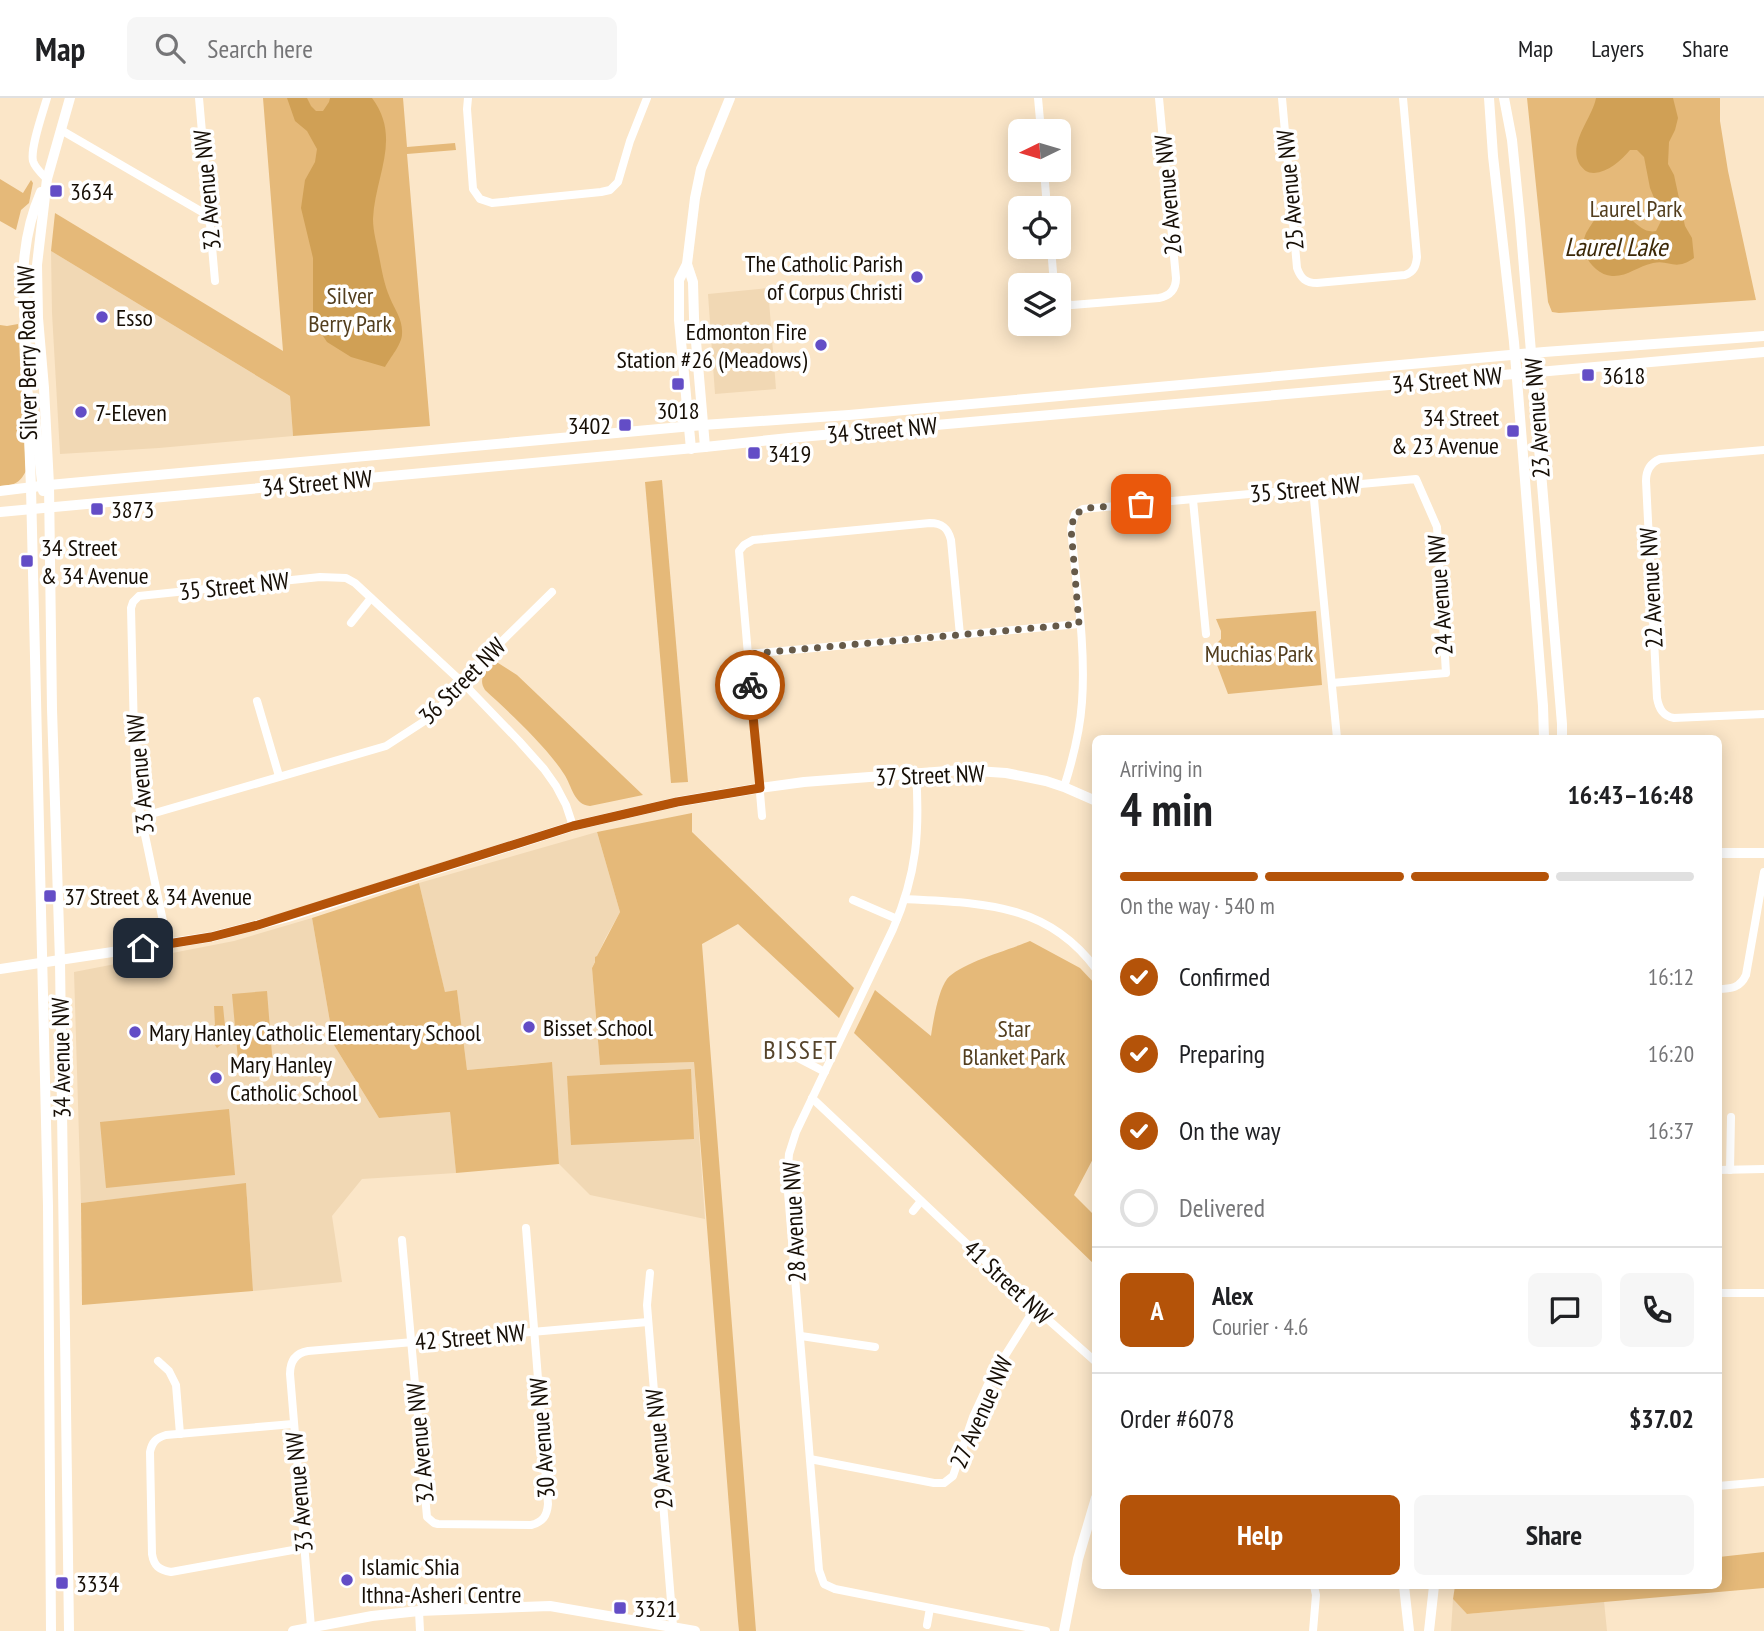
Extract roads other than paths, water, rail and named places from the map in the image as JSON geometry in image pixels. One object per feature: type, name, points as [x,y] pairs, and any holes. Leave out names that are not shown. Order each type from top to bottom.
[{"type":"main road","name":"23 Avenue NW","points":[[1489,98],[1515,355],[1544,735]]},
{"type":"main road","name":"23 Avenue NW","points":[[1504,98],[1513,140],[1562,735]]},
{"type":"main road","name":"34 Street NW","points":[[0,491],[688,426],[849,415],[1515,355],[1764,336]]},
{"type":"main road","name":"34 Street NW","points":[[0,512],[810,436],[1764,352]]},
{"type":"main road","points":[[27,391],[35,419],[41,486]]},
{"type":"main road","name":"34 Avenue NW","points":[[41,486],[50,507],[52,709],[60,961],[69,1631]]},
{"type":"main road","name":"34 Avenue NW","points":[[41,486],[31,509],[48,1206],[51,1631]]},
{"type":"main road","points":[[1402,1631],[1404,1589]]},
{"type":"main road","points":[[1404,1589],[1409,1631]]},
{"type":"main road","points":[[1429,1631],[1434,1589]]},
{"type":"street","points":[[47,98],[32,158],[47,179]]},
{"type":"street","name":"Silver Berry Road NW","points":[[27,391],[24,256],[33,212],[47,179],[70,98]]},
{"type":"street","name":"32 Avenue NW","points":[[199,98],[215,281]]},
{"type":"street","points":[[468,98],[473,188],[476,197],[492,202],[574,195],[606,191],[614,187],[620,177],[630,141],[647,98]]},
{"type":"street","points":[[691,449],[679,280],[687,264],[701,169],[730,98]]},
{"type":"street","points":[[1038,98],[1040,119]]},
{"type":"street","name":"26 Avenue NW","points":[[1071,305],[1159,298],[1168,295],[1176,284],[1159,98]]},
{"type":"street","name":"25 Avenue NW","points":[[1282,98],[1297,268],[1303,279],[1317,283],[1402,275],[1413,271],[1416,266],[1403,98]]},
{"type":"street","points":[[61,131],[209,216]]},
{"type":"street","name":"Silver Berry Road NW","points":[[41,486],[37,274],[47,179]]},
{"type":"street","points":[[687,264],[693,282],[705,447]]},
{"type":"street","name":"22 Avenue NW","points":[[1764,450],[1656,460],[1647,470],[1646,481],[1657,698],[1661,710],[1665,715],[1674,718],[1764,714]]},
{"type":"street","name":"35 Street NW","points":[[1079,624],[1071,528],[1075,514],[1088,508],[1416,479]]},
{"type":"street","name":"24 Avenue NW","points":[[1332,683],[1446,673],[1437,527],[1416,479]]},
{"type":"street","points":[[1313,489],[1337,735]]},
{"type":"street","points":[[1193,500],[1206,634]]},
{"type":"street","points":[[762,816],[739,551],[744,545],[753,540],[941,524],[950,534],[960,635]]},
{"type":"street","name":"35 Street NW","points":[[133,602],[139,596],[320,577],[346,578],[371,598]]},
{"type":"street","name":"36 Street NW","points":[[141,817],[386,746],[423,722],[465,685],[493,650],[552,592]]},
{"type":"street","points":[[351,623],[371,598],[465,685],[544,769],[566,805],[573,826]]},
{"type":"street","name":"33 Avenue NW","points":[[133,602],[135,777],[168,945]]},
{"type":"street","points":[[748,654],[1079,624],[1082,704],[1075,749],[1064,787]]},
{"type":"street","points":[[257,701],[279,776]]},
{"type":"street","name":"37 Street NW","points":[[0,969],[211,937],[288,917],[573,826],[677,802],[760,788],[952,770],[1028,777],[1092,798]]},
{"type":"street","name":"28 Avenue NW","points":[[916,772],[919,825],[905,899],[898,919],[796,1132],[787,1170],[819,1570],[824,1584],[835,1589],[930,1608]]},
{"type":"street","points":[[1722,853],[1764,853]]},
{"type":"street","points":[[1722,988],[1743,982],[1747,971],[1764,872]]},
{"type":"street","points":[[905,899],[978,904],[1017,912],[1051,928],[1082,952],[1092,964]]},
{"type":"street","points":[[853,900],[898,919]]},
{"type":"street","points":[[771,1044],[825,1072]]},
{"type":"street","name":"41 Street NW","points":[[812,1098],[1092,1358]]},
{"type":"street","points":[[1730,1170],[1731,1117]]},
{"type":"street","points":[[1722,1170],[1764,1169]]},
{"type":"street","points":[[912,1211],[921,1201]]},
{"type":"street","name":"30 Avenue NW","points":[[429,1520],[438,1524],[524,1525],[538,1523],[548,1511],[526,1228]]},
{"type":"street","name":"32 Avenue NW","points":[[402,1240],[425,1513],[429,1520]]},
{"type":"street","name":"29 Avenue NW","points":[[650,1273],[646,1301],[673,1626]]},
{"type":"street","points":[[1722,1293],[1764,1293]]},
{"type":"street","name":"27 Avenue NW","points":[[810,1459],[934,1483],[949,1480],[956,1471],[973,1417],[991,1378],[1035,1308]]},
{"type":"street","name":"42 Street NW","points":[[294,1358],[299,1353],[308,1351],[648,1322]]},
{"type":"street","points":[[801,1336],[875,1347]]},
{"type":"street","name":"33 Avenue NW","points":[[294,1358],[290,1368],[293,1424],[311,1627]]},
{"type":"street","points":[[158,1361],[169,1371],[176,1385],[180,1434]]},
{"type":"street","points":[[293,1424],[166,1435],[155,1440],[150,1452],[152,1554],[153,1562],[159,1569],[177,1572],[304,1548]]},
{"type":"street","points":[[1722,1486],[1764,1482]]},
{"type":"street","points":[[1064,1631],[1069,1601],[1092,1521]]},
{"type":"street","points":[[1313,1631],[1315,1589]]},
{"type":"street","points":[[293,1631],[372,1616],[419,1611],[550,1606],[695,1631]]},
{"type":"street","points":[[927,1625],[930,1608],[1046,1631]]},
{"type":"street","points":[[419,1611],[420,1631]]},
{"type":"water","points":[[287,98],[307,98],[316,111],[323,111],[330,98],[372,98],[381,113],[386,142],[373,224],[385,283],[402,329],[400,342],[385,367],[351,357],[327,342],[313,321],[313,258],[301,208],[305,180],[315,162],[317,149],[307,131],[295,121]]},
{"type":"water","name":"Laurel Lake","points":[[1596,98],[1673,98],[1678,118],[1669,142],[1668,164],[1674,175],[1685,226],[1692,238],[1694,258],[1677,265],[1653,263],[1623,275],[1612,276],[1600,272],[1586,256],[1583,243],[1586,234],[1604,211],[1616,209],[1649,231],[1656,231],[1661,221],[1650,188],[1644,157],[1637,150],[1630,150],[1604,171],[1588,172],[1580,165],[1576,149],[1578,140]]},
{"type":"place","name":"3634","points":[[56,191]]},
{"type":"place","name":"The Catholic Parish of Corpus Christi","points":[[917,277]]},
{"type":"place","name":"Esso","points":[[102,317]]},
{"type":"place","name":"Edmonton Fire Station #26 (Meadows)","points":[[821,345]]},
{"type":"place","name":"3618","points":[[1588,375]]},
{"type":"place","name":"3018","points":[[678,384]]},
{"type":"place","name":"7-Eleven","points":[[81,412]]},
{"type":"place","name":"3402","points":[[625,425]]},
{"type":"place","name":"34 Street & 23 Avenue","points":[[1513,431]]},
{"type":"place","name":"3419","points":[[754,453]]},
{"type":"place","name":"3873","points":[[97,509]]},
{"type":"place","name":"34 Street & 34 Avenue","points":[[27,561]]},
{"type":"place","name":"37 Street & 34 Avenue","points":[[50,896]]},
{"type":"place","name":"Bisset School","points":[[529,1027]]},
{"type":"place","name":"Mary Hanley Catholic Elementary School","points":[[135,1032]]},
{"type":"place","name":"Mary Hanley Catholic School","points":[[216,1078]]},
{"type":"place","name":"Islamic Shia Ithna-Asheri Centre","points":[[347,1580]]},
{"type":"place","name":"3334","points":[[62,1583]]},
{"type":"place","name":"3321","points":[[620,1608]]},
{"type":"district","name":"BISSET","points":[[801,1049]]},
{"type":"park label","name":"Laurel Park","points":[[1636,208]]},
{"type":"park label","name":"Silver Berry Park","points":[[350,309]]},
{"type":"park label","name":"Muchias Park","points":[[1259,653]]},
{"type":"park label","name":"Star Blanket Park","points":[[1014,1042]]}]
